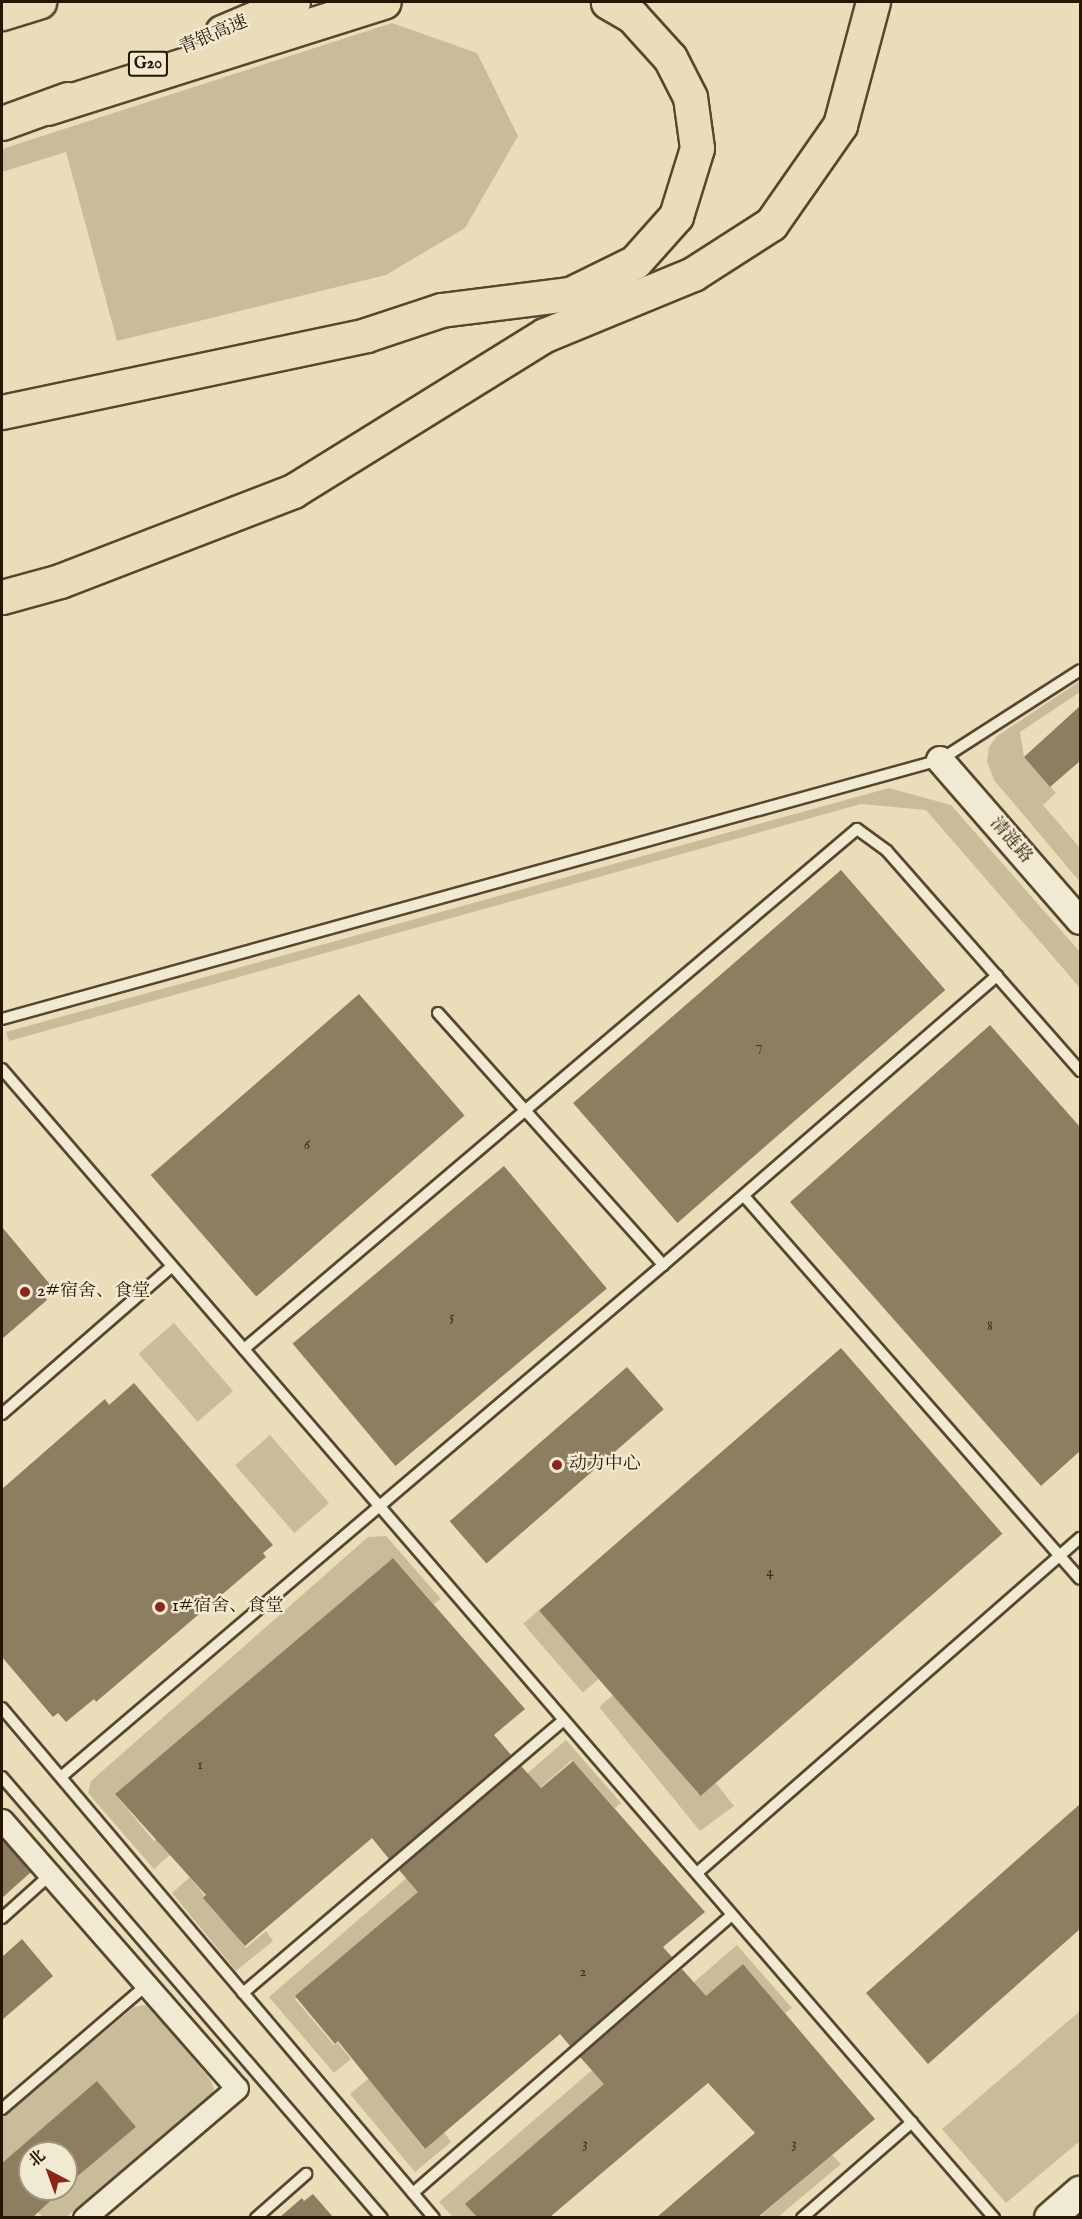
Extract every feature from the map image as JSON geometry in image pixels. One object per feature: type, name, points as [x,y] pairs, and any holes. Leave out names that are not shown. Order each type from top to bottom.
[{"type":"highway","points":[[2,13],[39,2]]},
{"type":"highway","name":"青银高速","points":[[2,123],[47,108],[293,2]]},
{"type":"highway","points":[[47,108],[384,2]]},
{"type":"highway","points":[[2,412],[366,335],[441,310],[570,294],[634,262],[676,216],[697,148],[690,97],[670,58],[632,16],[608,2]]},
{"type":"highway","points":[[2,597],[60,581],[293,491],[545,335],[693,274],[771,224],[840,125],[873,2]]},
{"type":"main road","points":[[1050,2217],[1080,2192]]},
{"type":"street","name":"清涟路","points":[[940,760],[1080,921]]},
{"type":"street","points":[[2,1820],[237,2088],[84,2217]]},
{"type":"lane","points":[[2,1019],[940,760],[1080,670]]},
{"type":"lane","points":[[244,1349],[857,829],[887,851],[1080,1071]]},
{"type":"lane","points":[[61,1777],[382,1507],[997,976]]},
{"type":"lane","points":[[438,1013],[663,1265]]},
{"type":"lane","points":[[2,1069],[994,2217]]},
{"type":"lane","points":[[744,1196],[1080,1579]]},
{"type":"lane","points":[[2,1414],[172,1266]]},
{"type":"lane","points":[[697,1873],[1080,1538]]},
{"type":"lane","points":[[2,1708],[434,2217]]},
{"type":"lane","points":[[243,1993],[564,1720]]},
{"type":"lane","points":[[2,1777],[382,2217]]},
{"type":"lane","points":[[2,1918],[50,1875]]},
{"type":"lane","points":[[413,2193],[732,1915]]},
{"type":"lane","points":[[2,2109],[148,1984]]},
{"type":"lane","points":[[802,2217],[912,2122]]},
{"type":"lane","points":[[256,2217],[306,2174]]},
{"type":"shaded area","points":[[392,23],[477,53],[518,136],[465,228],[386,275],[117,341],[66,152],[2,172],[2,149]]},
{"type":"shaded area","points":[[1080,681],[1080,692],[1020,732],[1024,757],[1056,793],[1043,805],[1080,848],[1080,882],[994,780],[987,761],[989,747],[997,736]]},
{"type":"shaded area","points":[[889,788],[951,805],[1080,952],[1080,988],[926,810],[861,804],[9,1041],[6,1032]]},
{"type":"shaded area","points":[[174,1323],[233,1391],[198,1422],[139,1354]]},
{"type":"shaded area","points":[[270,1435],[329,1503],[294,1533],[235,1465]]},
{"type":"shaded area","points":[[386,1536],[441,1599],[434,1604],[393,1558],[115,1794],[154,1841],[157,1839],[171,1854],[154,1869],[88,1793],[91,1781],[368,1537]]},
{"type":"shaded area","points":[[539,1610],[599,1679],[583,1692],[523,1624]]},
{"type":"shaded area","points":[[613,1695],[699,1795],[715,1782],[734,1806],[700,1831],[599,1707]]},
{"type":"shaded area","points":[[566,1740],[621,1803],[615,1808],[572,1760],[295,1999],[334,2045],[338,2043],[351,2059],[334,2073],[269,1997]]},
{"type":"shaded area","points":[[190,1877],[246,1948],[266,1931],[273,1941],[236,1971],[172,1893]]},
{"type":"shaded area","points":[[737,1945],[792,2008],[785,2013],[743,1964],[466,2204],[477,2217],[453,2217],[439,2202]]},
{"type":"shaded area","points":[[150,2006],[210,2079],[214,2089],[210,2098],[66,2217],[43,2217],[37,2211],[49,2201],[78,2201],[78,2176],[136,2127],[97,2082],[28,2141],[18,2141],[18,2149],[2,2163],[2,2118],[134,2007]]},
{"type":"shaded area","points":[[1080,2011],[1080,2141],[1006,2203],[942,2129]]},
{"type":"shaded area","points":[[369,2078],[424,2149],[444,2132],[451,2142],[415,2172],[350,2094]]},
{"type":"shaded area","points":[[832,2155],[841,2164],[778,2217],[758,2218]]},
{"type":"building","points":[[1080,706],[1080,761],[1050,787],[1024,757]]},
{"type":"building","points":[[841,870],[945,990],[677,1223],[573,1103]]},
{"type":"building","points":[[359,994],[465,1116],[256,1297],[151,1175]]},
{"type":"building","points":[[990,1025],[1080,1127],[1080,1451],[1041,1486],[790,1202]]},
{"type":"building","points":[[504,1166],[607,1289],[395,1466],[293,1343]]},
{"type":"building","name":"2#宿舍、食堂","points":[[2,1227],[53,1288],[44,1296],[47,1300],[2,1339]]},
{"type":"building","points":[[841,1348],[1002,1534],[701,1796],[539,1610]]},
{"type":"building","name":"动力中心","points":[[627,1367],[664,1409],[486,1563],[450,1521]]},
{"type":"building","points":[[134,1383],[273,1545],[263,1553],[266,1557],[96,1702],[94,1699],[66,1722],[58,1713],[53,1717],[2,1657],[2,1489],[105,1399],[109,1405]]},
{"type":"building","points":[[393,1558],[525,1709],[494,1735],[511,1755],[389,1859],[372,1838],[245,1946],[203,1898],[206,1895],[115,1794]]},
{"type":"building","points":[[573,1761],[705,1912],[663,1947],[672,1957],[570,2046],[560,2034],[425,2149],[338,2041],[335,2044],[295,1996],[418,1892],[399,1870],[521,1766],[541,1788]]},
{"type":"building","points":[[1080,1804],[1080,1929],[928,2064],[866,1993]]},
{"type":"building","points":[[2,1839],[31,1872],[2,1898]]},
{"type":"building","points":[[22,1939],[53,1976],[2,2020],[2,1957]]},
{"type":"building","points":[[743,1964],[875,2119],[758,2217],[657,2217],[755,2133],[708,2083],[550,2217],[477,2217],[465,2204],[604,2084],[580,2057],[682,1969],[706,1996]]},
{"type":"building","points":[[97,2081],[136,2127],[78,2176],[78,2141],[27,2141]]},
{"type":"building","points":[[18,2149],[18,2201],[50,2201],[33,2217],[2,2217],[2,2163]]},
{"type":"building","points":[[313,2194],[333,2217],[280,2217],[302,2198],[304,2201]]},
{"type":"place","name":"2#宿舍、食堂","points":[[25,1292]]},
{"type":"place","name":"动力中心","points":[[557,1465]]},
{"type":"place","name":"1#宿舍、食堂","points":[[160,1607]]}]
